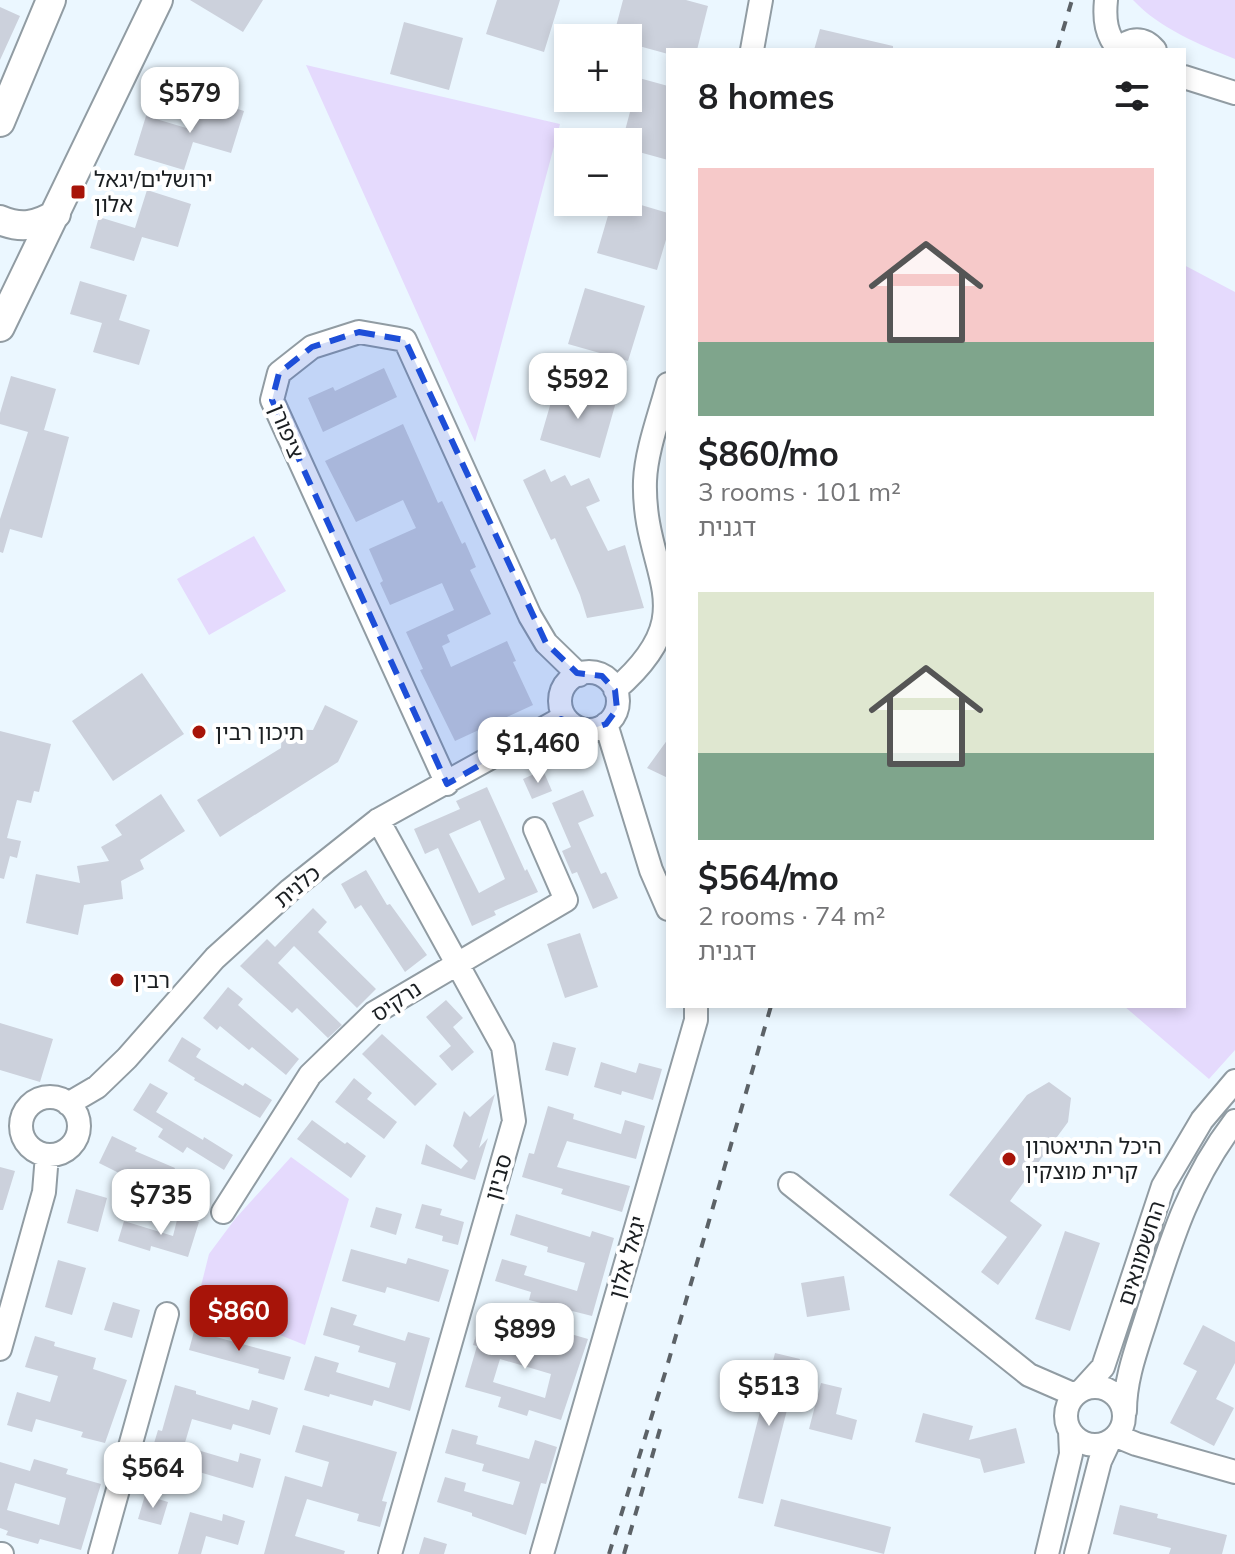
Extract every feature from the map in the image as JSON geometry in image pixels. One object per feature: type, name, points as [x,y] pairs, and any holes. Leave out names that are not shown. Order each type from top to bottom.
[{"type":"main road","points":[[0,122],[51,0]]},
{"type":"main road","points":[[0,327],[158,0]]},
{"type":"main road","points":[[0,220],[13,226],[28,225],[56,214]]},
{"type":"street","points":[[752,48],[761,0]]},
{"type":"street","points":[[1106,0],[1109,39],[1117,48]]},
{"type":"street","points":[[1121,48],[1136,39],[1149,43],[1153,48]]},
{"type":"street","points":[[1186,78],[1235,93]]},
{"type":"street","name":"ציפורן","points":[[447,784],[272,400],[279,373],[312,347],[359,332],[405,340],[530,616],[546,643],[579,675]]},
{"type":"street","points":[[615,690],[651,655],[661,636],[666,612],[664,587],[649,522],[645,479],[666,392]]},
{"type":"street","points":[[593,673],[602,676],[615,690],[617,709],[606,724],[588,730],[579,728],[564,717],[560,709],[562,690],[567,682],[579,675],[593,673]]},
{"type":"street","name":"כלנית","points":[[68,1104],[97,1087],[127,1058],[215,958],[290,890],[378,820],[564,717]]},
{"type":"street","points":[[606,724],[651,870],[666,904]]},
{"type":"street","name":"סביון","points":[[378,820],[503,1047],[514,1121],[390,1554]]},
{"type":"street","name":"נרקיס","points":[[223,1212],[310,1075],[374,1013],[566,900],[535,829]]},
{"type":"street","name":"יגאל אלון","points":[[542,1554],[696,1020],[696,1008]]},
{"type":"street","name":"החשמונאים","points":[[1079,1392],[1103,1367],[1163,1186],[1202,1120],[1233,1085]]},
{"type":"street","points":[[41,1099],[60,1099],[68,1104],[78,1119],[77,1137],[64,1151],[47,1155],[29,1146],[10,1126],[41,1099]]},
{"type":"street","points":[[1202,1120],[1233,1129]]},
{"type":"street","name":"החשמונאים","points":[[1125,1411],[1126,1383],[1174,1230],[1195,1183],[1233,1129]]},
{"type":"street","points":[[0,1349],[44,1192],[47,1155]]},
{"type":"street","points":[[790,1184],[1029,1375],[1079,1392],[1101,1387],[1116,1395],[1125,1411],[1114,1440],[1100,1461],[1076,1554]]},
{"type":"street","points":[[100,1554],[167,1314]]},
{"type":"street","points":[[1047,1554],[1071,1454],[1066,1412],[1079,1392]]},
{"type":"street","points":[[1070,1431],[1083,1443],[1091,1445],[1114,1440],[1136,1444],[1235,1472]]},
{"type":"highlighted area","points":[[359,332],[405,340],[546,643],[577,673],[602,676],[615,690],[617,709],[606,724],[588,730],[561,719],[447,784],[272,400],[279,373],[312,347]]},
{"type":"shaded area","points":[[1133,0],[1235,0],[1235,59],[1167,27]]},
{"type":"shaded area","points":[[306,65],[560,124],[559,128],[554,128],[554,146],[475,442]]},
{"type":"shaded area","points":[[1186,266],[1235,292],[1235,1050],[1209,1079],[1126,1008],[1186,1008]]},
{"type":"shaded area","points":[[254,536],[286,591],[209,635],[177,579]]},
{"type":"shaded area","points":[[291,1157],[349,1199],[305,1345],[197,1302],[209,1254],[235,1219]]},
{"type":"building","points":[[190,0],[263,0],[243,32]]},
{"type":"building","points":[[497,0],[560,0],[544,52],[486,34]]},
{"type":"building","points":[[623,0],[686,0],[708,6],[698,48],[666,48],[666,53],[642,47],[642,24],[617,24]]},
{"type":"building","points":[[0,7],[20,16],[0,60]]},
{"type":"building","points":[[404,22],[463,38],[449,90],[390,74]]},
{"type":"building","points":[[820,29],[893,46],[893,48],[815,48]]},
{"type":"building","points":[[642,79],[666,85],[666,159],[642,153],[642,128],[626,128],[630,112],[642,112]]},
{"type":"building","points":[[203,98],[244,111],[231,153],[193,142],[184,170],[134,155],[146,116],[193,130]]},
{"type":"building","points":[[147,190],[191,204],[178,247],[142,237],[134,261],[90,248],[99,217],[135,228]]},
{"type":"building","points":[[642,205],[666,212],[666,240],[657,270],[597,253],[608,216],[642,216]]},
{"type":"building","points":[[80,281],[127,295],[119,320],[150,330],[139,365],[93,352],[102,323],[70,314]]},
{"type":"building","points":[[585,288],[645,306],[628,361],[568,344]]},
{"type":"building","points":[[384,368],[397,397],[323,432],[308,398],[333,387],[335,391]]},
{"type":"building","points":[[11,376],[56,389],[44,430],[69,437],[42,538],[10,529],[3,553],[0,552],[0,519],[28,432],[0,424],[0,413]]},
{"type":"building","points":[[556,385],[616,402],[600,458],[540,440]]},
{"type":"building","points":[[403,424],[438,503],[442,501],[462,544],[465,542],[476,567],[470,570],[491,614],[447,635],[450,642],[442,646],[451,667],[507,641],[533,705],[455,741],[420,670],[423,669],[406,632],[454,610],[442,583],[390,605],[369,549],[416,528],[403,500],[356,522],[325,461]]},
{"type":"building","points":[[545,469],[551,482],[565,475],[571,486],[589,478],[600,501],[586,507],[608,551],[625,545],[644,608],[587,618],[555,538],[551,540],[523,480]]},
{"type":"building","points":[[142,673],[184,734],[113,781],[72,721]]},
{"type":"building","points":[[325,705],[358,721],[338,762],[220,837],[197,800],[281,748],[282,729],[313,730]]},
{"type":"building","points":[[0,731],[51,744],[39,792],[34,791],[31,803],[17,800],[7,838],[21,841],[17,858],[10,856],[4,879],[0,878]]},
{"type":"building","points":[[666,742],[666,777],[647,768]]},
{"type":"building","points":[[543,770],[552,791],[532,799],[523,779]]},
{"type":"building","points":[[487,787],[525,871],[527,869],[538,892],[494,911],[496,915],[472,926],[438,848],[425,854],[414,829],[460,809],[456,801]],"holes":[[[480,820],[505,879],[479,893],[449,834]]]},
{"type":"building","points":[[583,790],[594,816],[578,823],[601,874],[606,872],[618,898],[593,909],[577,872],[572,874],[562,851],[571,847],[552,803]]},
{"type":"building","points":[[161,794],[185,831],[140,860],[144,869],[121,881],[123,899],[84,905],[78,935],[26,923],[36,874],[80,883],[77,866],[109,861],[101,847],[122,835],[115,825]]},
{"type":"building","points":[[366,870],[387,905],[390,904],[427,955],[405,972],[361,905],[355,909],[341,884]]},
{"type":"building","points":[[313,908],[327,922],[318,932],[376,989],[357,1008],[294,946],[278,963],[342,1025],[328,1038],[297,1008],[292,1013],[240,966],[267,939],[275,947]]},
{"type":"building","points":[[580,933],[598,987],[565,998],[547,944]]},
{"type":"building","points":[[228,987],[243,999],[238,1005],[299,1059],[286,1075],[252,1047],[249,1050],[220,1026],[217,1030],[203,1018]]},
{"type":"building","points":[[446,1000],[463,1018],[453,1027],[474,1052],[452,1071],[439,1056],[451,1046],[426,1017]]},
{"type":"building","points":[[0,1023],[53,1039],[40,1082],[0,1070]]},
{"type":"building","points":[[382,1034],[437,1084],[415,1106],[362,1054]]},
{"type":"building","points":[[182,1037],[201,1049],[196,1057],[272,1100],[260,1118],[194,1080],[168,1061]]},
{"type":"building","points":[[553,1042],[576,1048],[568,1076],[545,1070]]},
{"type":"building","points":[[601,1062],[636,1073],[639,1063],[662,1069],[653,1100],[594,1087]]},
{"type":"building","points":[[354,1078],[372,1093],[367,1099],[397,1122],[384,1139],[335,1102]]},
{"type":"building","name":"היכל התיאטרון קרית מוצקין","points":[[1049,1082],[1071,1098],[1068,1122],[1010,1201],[1042,1225],[998,1285],[981,1272],[1007,1237],[949,1195],[1027,1095]]},
{"type":"building","points":[[150,1083],[168,1093],[156,1112],[233,1155],[224,1170],[187,1147],[183,1153],[158,1137],[163,1129],[133,1110]]},
{"type":"building","points":[[495,1094],[479,1148],[488,1138],[475,1180],[421,1164],[426,1144],[461,1169],[468,1161],[453,1146],[464,1111],[470,1117]]},
{"type":"building","points":[[548,1106],[574,1114],[573,1119],[621,1134],[625,1120],[645,1126],[636,1159],[567,1141],[557,1167],[630,1186],[622,1212],[561,1194],[563,1189],[522,1177],[529,1153],[534,1154]]},
{"type":"building","points":[[312,1120],[366,1156],[351,1178],[297,1139]]},
{"type":"building","points":[[112,1136],[137,1148],[135,1151],[175,1168],[167,1188],[125,1170],[123,1175],[99,1163]]},
{"type":"building","points":[[0,1167],[15,1171],[3,1210],[0,1210]]},
{"type":"building","points":[[76,1189],[107,1198],[98,1232],[67,1223]]},
{"type":"building","points":[[422,1204],[442,1209],[440,1215],[464,1222],[458,1245],[442,1241],[443,1236],[415,1228]]},
{"type":"building","points":[[376,1207],[402,1214],[396,1235],[370,1227]]},
{"type":"building","points":[[516,1214],[590,1237],[592,1231],[614,1238],[592,1316],[529,1300],[531,1292],[495,1281],[502,1259],[527,1266],[524,1275],[577,1291],[585,1263],[547,1252],[548,1247],[510,1235]]},
{"type":"building","points":[[178,1216],[199,1222],[188,1257],[151,1246],[150,1251],[118,1241],[124,1221],[173,1236]]},
{"type":"building","points":[[1065,1231],[1100,1243],[1070,1331],[1035,1319]]},
{"type":"building","points":[[351,1249],[406,1264],[408,1258],[449,1270],[439,1302],[387,1287],[385,1293],[342,1281]]},
{"type":"building","points":[[58,1260],[86,1268],[72,1315],[45,1307]]},
{"type":"building","points":[[844,1276],[850,1310],[807,1317],[801,1283]]},
{"type":"building","points":[[113,1302],[140,1310],[132,1338],[104,1330]]},
{"type":"building","points":[[331,1307],[357,1315],[353,1325],[405,1341],[408,1332],[430,1338],[410,1411],[374,1400],[372,1406],[304,1390],[315,1356],[339,1363],[336,1372],[389,1388],[396,1363],[358,1352],[360,1346],[323,1335]]},
{"type":"building","points":[[481,1319],[505,1326],[502,1336],[558,1352],[564,1332],[588,1339],[561,1420],[529,1410],[527,1416],[498,1407],[501,1397],[465,1387],[477,1346],[473,1345]],"holes":[[[500,1359],[551,1374],[545,1398],[493,1382]]]},
{"type":"building","points":[[196,1324],[218,1330],[216,1337],[291,1357],[284,1380],[258,1373],[259,1369],[189,1350]]},
{"type":"building","points":[[1203,1325],[1235,1342],[1235,1363],[1216,1399],[1234,1408],[1214,1446],[1170,1423],[1197,1371],[1183,1364]]},
{"type":"building","points":[[35,1336],[55,1342],[54,1346],[96,1358],[93,1369],[127,1380],[105,1443],[81,1437],[83,1432],[36,1419],[32,1432],[7,1425],[17,1392],[50,1402],[58,1376],[25,1367]]},
{"type":"building","points":[[775,1353],[800,1359],[763,1504],[738,1498]]},
{"type":"building","points":[[821,1383],[842,1388],[836,1414],[857,1420],[852,1440],[809,1429]]},
{"type":"building","points":[[175,1385],[249,1410],[252,1400],[278,1408],[270,1435],[233,1424],[231,1430],[192,1419],[184,1446],[238,1462],[240,1453],[261,1459],[253,1488],[189,1469],[191,1462],[152,1450],[158,1430],[162,1431]]},
{"type":"building","points":[[923,1413],[973,1426],[969,1440],[1016,1428],[1025,1463],[984,1473],[980,1459],[915,1442]]},
{"type":"building","points":[[303,1425],[397,1452],[382,1501],[387,1502],[380,1527],[357,1521],[359,1514],[307,1499],[295,1536],[345,1551],[344,1554],[264,1554],[285,1476],[322,1487],[329,1462],[295,1452]]},
{"type":"building","points":[[452,1429],[478,1436],[476,1444],[529,1459],[535,1440],[557,1447],[546,1484],[541,1483],[526,1535],[437,1502],[445,1477],[466,1483],[464,1491],[513,1505],[520,1482],[482,1471],[484,1464],[445,1453]]},
{"type":"building","points":[[34,1459],[68,1469],[66,1474],[101,1484],[81,1550],[40,1539],[38,1544],[6,1535],[8,1531],[0,1528],[0,1462],[30,1471]],"holes":[[[15,1483],[66,1498],[59,1525],[7,1510]]]},
{"type":"building","points":[[145,1495],[168,1502],[161,1525],[138,1519]]},
{"type":"building","points":[[781,1499],[891,1527],[884,1554],[774,1526]]},
{"type":"building","points":[[1120,1505],[1158,1514],[1157,1518],[1227,1535],[1222,1554],[1169,1554],[1171,1548],[1113,1534]]},
{"type":"building","points":[[190,1512],[222,1521],[223,1514],[245,1521],[238,1545],[206,1536],[201,1554],[178,1554]]},
{"type":"building","points":[[424,1537],[447,1544],[444,1554],[419,1554]]},
{"type":"railway","points":[[1058,48],[1072,0]]},
{"type":"railway","points":[[609,1554],[666,1370],[770,1008]]},
{"type":"railway","points":[[624,1554],[660,1429]]},
{"type":"place","name":"ירושלים/יגאל אלון","points":[[78,192]]},
{"type":"place","name":"תיכון רבין","points":[[199,732]]},
{"type":"place","name":"רבין","points":[[117,980]]},
{"type":"place","name":"היכל התיאטרון קרית מוצקין","points":[[1009,1159]]}]
